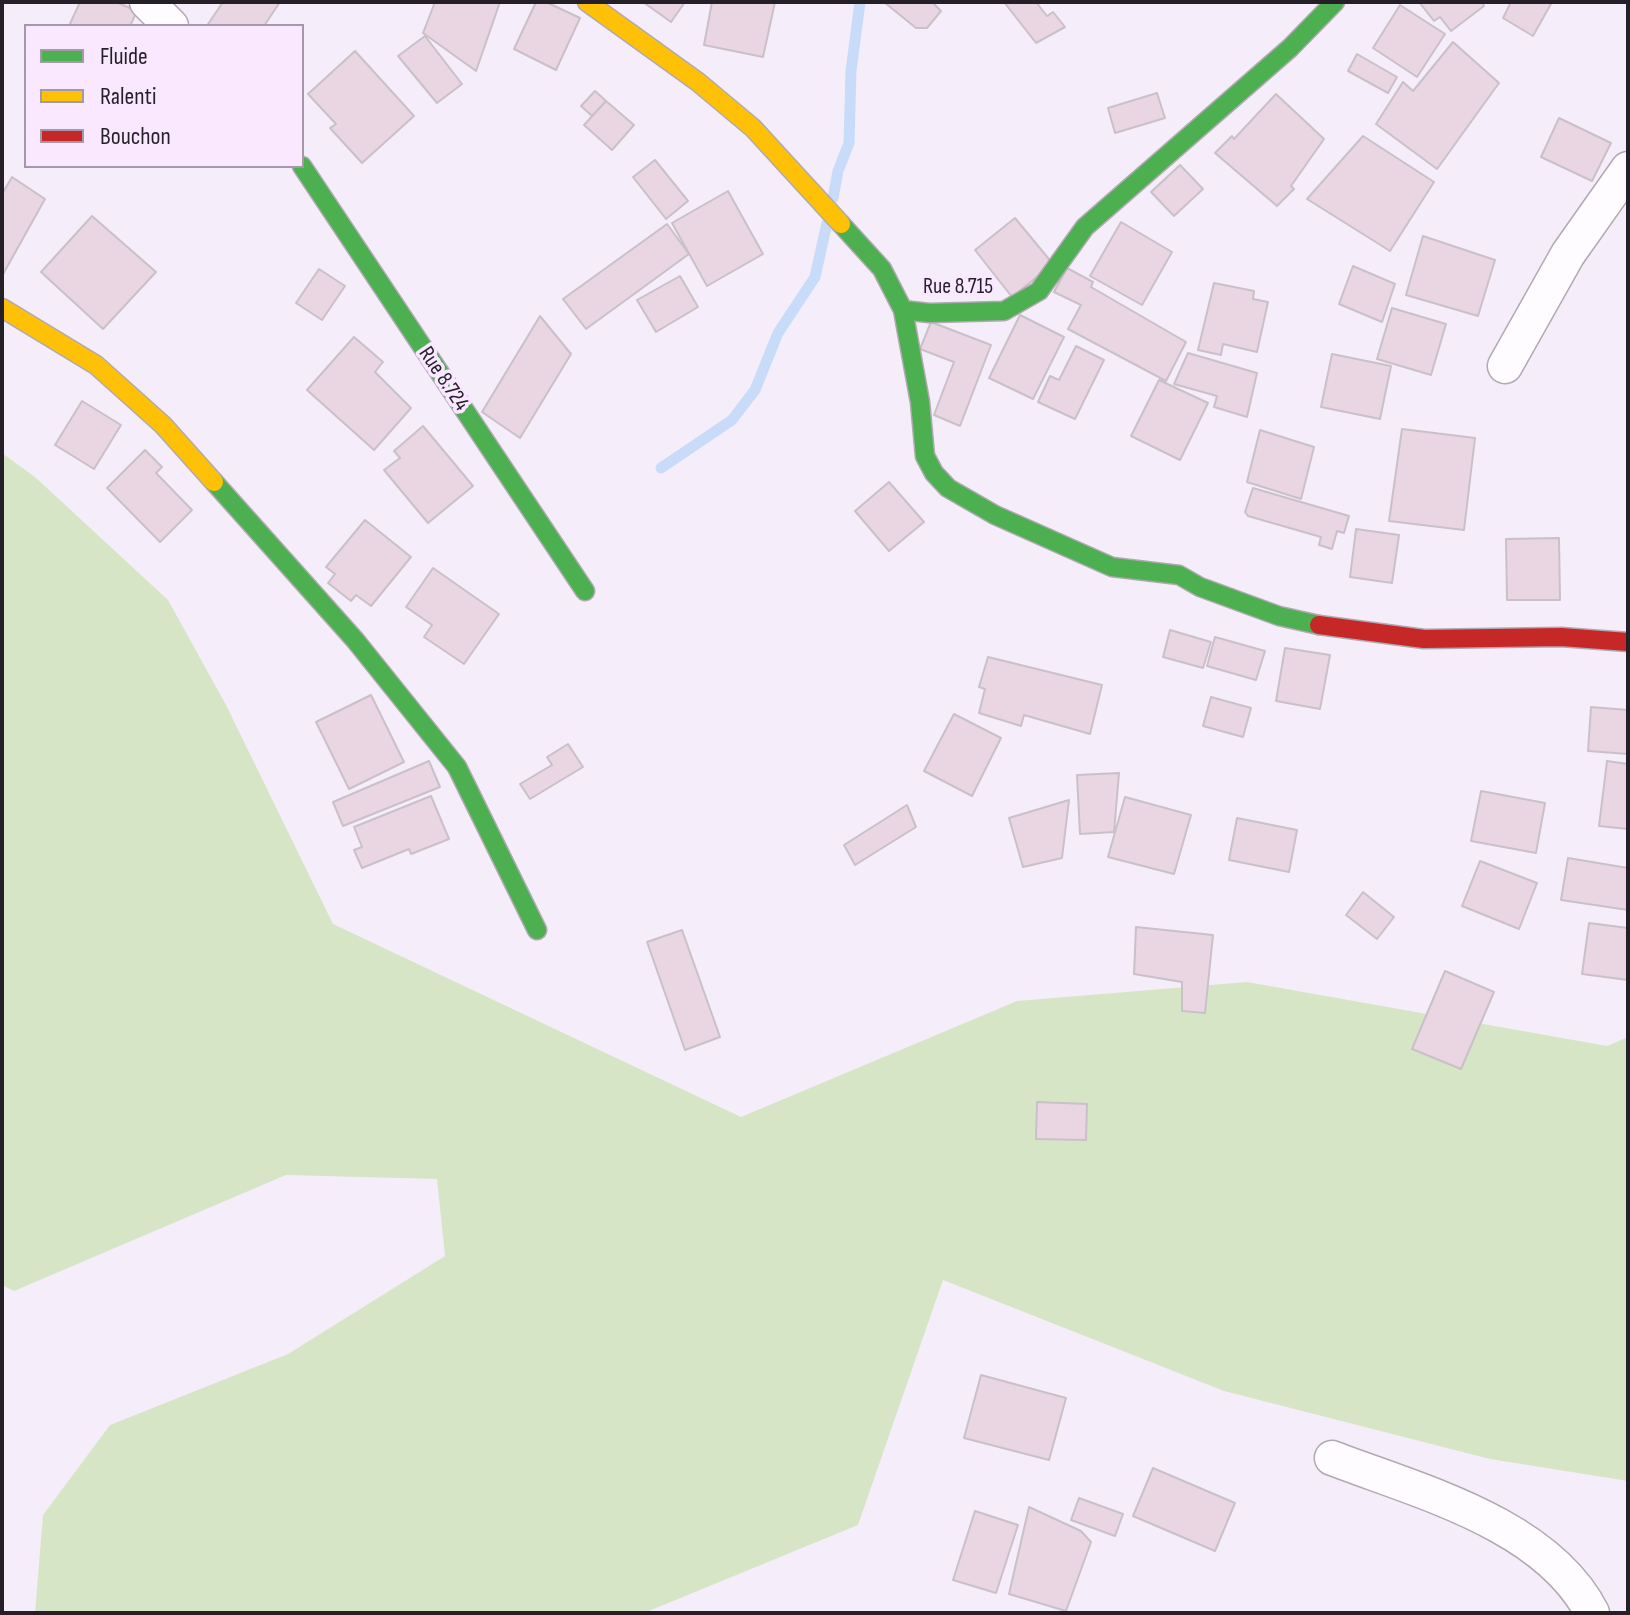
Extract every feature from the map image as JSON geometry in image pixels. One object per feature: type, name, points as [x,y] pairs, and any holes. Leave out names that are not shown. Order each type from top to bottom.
[{"type":"street","points":[[147,2],[169,24]]},
{"type":"street","name":"Rue 8.715","points":[[587,2],[698,82],[753,128],[882,269],[903,310],[929,313],[1004,311],[1039,291],[1085,227],[1290,48],[1335,2]]},
{"type":"street","name":"Rue 8.724","points":[[303,168],[585,591]]},
{"type":"street","points":[[1505,366],[1568,254],[1628,169]]},
{"type":"street","points":[[2,308],[96,365],[163,425],[355,640],[457,767],[537,930]]},
{"type":"street","points":[[903,310],[920,402],[925,456],[934,473],[948,488],[995,515],[1079,554],[1112,567],[1179,575],[1200,587],[1279,616],[1319,625],[1424,639],[1561,637],[1628,642]]},
{"type":"street","points":[[1332,1458],[1471,1511],[1518,1539],[1562,1570],[1592,1613]]},
{"type":"green space","points":[[2,453],[35,477],[168,600],[226,705],[333,924],[741,1117],[1017,1001],[1247,982],[1607,1046],[1628,1037],[1628,1481],[1490,1459],[1224,1391],[943,1280],[858,1525],[644,1613],[35,1613],[43,1515],[110,1425],[288,1354],[445,1256],[437,1179],[286,1175],[14,1291],[2,1285]]},
{"type":"building","points":[[80,2],[116,2],[137,11],[131,24],[70,24]]},
{"type":"building","points":[[223,2],[280,2],[265,24],[208,24]]},
{"type":"building","points":[[435,2],[500,2],[476,71],[423,33]]},
{"type":"building","points":[[536,2],[546,2],[580,18],[556,70],[514,49]]},
{"type":"building","points":[[643,2],[685,2],[671,22]]},
{"type":"building","points":[[712,2],[775,2],[763,57],[704,45]]},
{"type":"building","points":[[884,2],[932,2],[941,11],[927,28],[916,28]]},
{"type":"building","points":[[1004,2],[1036,2],[1047,16],[1053,12],[1065,27],[1036,43]]},
{"type":"building","points":[[1419,2],[1482,2],[1484,6],[1451,31],[1440,17],[1434,21]]},
{"type":"building","points":[[1511,2],[1552,2],[1533,36],[1503,18]]},
{"type":"building","points":[[1400,5],[1445,34],[1417,77],[1373,48]]},
{"type":"building","points":[[425,36],[462,84],[437,103],[398,56]]},
{"type":"building","points":[[1453,42],[1499,83],[1437,169],[1376,124],[1403,82],[1413,91]]},
{"type":"building","points":[[355,51],[414,116],[362,163],[330,128],[336,124],[308,94]]},
{"type":"building","points":[[1357,54],[1397,77],[1388,93],[1348,71]]},
{"type":"building","points":[[595,91],[606,101],[592,116],[581,106]]},
{"type":"building","points":[[1157,93],[1165,118],[1115,133],[1108,108]]},
{"type":"building","points":[[1276,94],[1324,139],[1291,186],[1294,189],[1277,206],[1215,153],[1232,136],[1234,139]]},
{"type":"building","points":[[606,101],[634,125],[612,150],[584,125]]},
{"type":"building","points":[[1559,118],[1611,143],[1592,181],[1541,157]]},
{"type":"building","points":[[1363,136],[1434,182],[1390,251],[1307,199]]},
{"type":"building","points":[[655,160],[688,201],[666,219],[633,177]]},
{"type":"building","points":[[1180,165],[1203,189],[1174,216],[1151,192]]},
{"type":"building","points":[[12,177],[45,199],[2,276],[2,194]]},
{"type":"building","points":[[728,191],[763,254],[707,286],[672,223]]},
{"type":"building","points":[[92,216],[156,272],[103,329],[41,272]]},
{"type":"building","points":[[1015,218],[1053,264],[1012,297],[975,250]]},
{"type":"building","points":[[1121,222],[1172,252],[1142,305],[1090,276]]},
{"type":"building","points":[[667,224],[689,254],[586,329],[563,299]]},
{"type":"building","points":[[1423,236],[1495,260],[1478,316],[1406,295]]},
{"type":"building","points":[[1353,266],[1395,284],[1382,322],[1339,304]]},
{"type":"building","points":[[1067,268],[1093,282],[1091,287],[1186,342],[1166,381],[1068,329],[1081,305],[1054,292]]},
{"type":"building","points":[[319,269],[345,286],[322,320],[296,303]]},
{"type":"building","points":[[680,276],[698,307],[656,332],[637,300]]},
{"type":"building","points":[[1214,283],[1254,291],[1253,299],[1268,302],[1257,352],[1223,344],[1221,355],[1198,350]]},
{"type":"building","points":[[1392,308],[1446,324],[1431,375],[1377,359]]},
{"type":"building","points":[[1020,315],[1064,337],[1033,399],[989,378]]},
{"type":"building","points":[[540,316],[571,354],[520,438],[482,412]]},
{"type":"building","points":[[931,322],[991,345],[960,426],[934,415],[954,362],[920,349]]},
{"type":"building","points":[[354,337],[383,362],[375,372],[411,408],[374,450],[307,390]]},
{"type":"building","points":[[1076,346],[1104,360],[1075,419],[1038,402],[1050,376],[1059,380]]},
{"type":"building","points":[[1188,353],[1257,373],[1247,417],[1214,407],[1217,396],[1174,384]]},
{"type":"building","points":[[1332,354],[1391,366],[1380,419],[1321,407]]},
{"type":"building","points":[[1159,380],[1208,403],[1180,460],[1131,436]]},
{"type":"building","points":[[82,401],[121,425],[94,469],[55,445]]},
{"type":"building","points":[[423,426],[473,486],[428,523],[384,470],[400,458],[394,451]]},
{"type":"building","points":[[1402,429],[1475,438],[1464,530],[1389,521]]},
{"type":"building","points":[[1260,430],[1314,447],[1301,499],[1247,482]]},
{"type":"building","points":[[145,450],[162,467],[156,473],[192,510],[160,542],[107,488]]},
{"type":"building","points":[[889,482],[924,522],[889,551],[855,511]]},
{"type":"building","points":[[1253,488],[1349,516],[1344,533],[1337,531],[1332,549],[1319,545],[1321,537],[1248,516],[1245,512]]},
{"type":"building","points":[[365,520],[411,557],[371,606],[356,595],[351,601],[328,583],[335,574],[326,567]]},
{"type":"building","points":[[1356,529],[1399,535],[1392,583],[1350,577]]},
{"type":"building","points":[[1559,538],[1560,600],[1507,600],[1506,539]]},
{"type":"building","points":[[433,568],[499,614],[464,664],[424,637],[432,625],[406,607]]},
{"type":"building","points":[[1170,630],[1211,642],[1203,668],[1163,657]]},
{"type":"building","points":[[1215,637],[1265,651],[1256,680],[1207,666]]},
{"type":"building","points":[[1285,648],[1330,655],[1320,709],[1276,701]]},
{"type":"building","points":[[988,657],[1102,685],[1090,734],[1024,715],[1021,726],[979,713],[985,689],[979,687]]},
{"type":"building","points":[[371,695],[404,762],[349,789],[316,722]]},
{"type":"building","points":[[1211,697],[1251,708],[1243,737],[1203,726]]},
{"type":"building","points":[[1591,707],[1628,710],[1628,754],[1588,751]]},
{"type":"building","points":[[954,714],[1001,738],[972,796],[924,771]]},
{"type":"building","points":[[568,744],[583,767],[530,799],[520,784],[552,765],[547,757]]},
{"type":"building","points":[[429,761],[440,787],[343,826],[333,802]]},
{"type":"building","points":[[1607,761],[1628,764],[1628,829],[1599,826]]},
{"type":"building","points":[[1119,773],[1114,832],[1080,834],[1077,775]]},
{"type":"building","points":[[1481,791],[1545,803],[1536,853],[1471,841]]},
{"type":"building","points":[[431,796],[449,839],[411,854],[409,849],[362,868],[354,850],[362,847],[354,827]]},
{"type":"building","points":[[1125,797],[1191,815],[1174,874],[1108,857]]},
{"type":"building","points":[[1069,800],[1062,858],[1023,867],[1009,818]]},
{"type":"building","points":[[907,805],[916,827],[855,865],[844,845]]},
{"type":"building","points":[[1237,818],[1297,830],[1289,872],[1229,860]]},
{"type":"building","points":[[1568,858],[1628,868],[1628,910],[1561,900]]},
{"type":"building","points":[[1480,861],[1537,883],[1519,929],[1462,906]]},
{"type":"building","points":[[1363,892],[1394,917],[1377,939],[1346,915]]},
{"type":"building","points":[[1589,923],[1628,928],[1628,980],[1582,974]]},
{"type":"building","points":[[1136,927],[1213,935],[1205,1013],[1182,1011],[1182,982],[1134,974]]},
{"type":"building","points":[[682,930],[720,1037],[685,1050],[647,942]]},
{"type":"building","points":[[1445,971],[1494,992],[1461,1069],[1412,1049]]},
{"type":"building","points":[[1037,1102],[1087,1104],[1086,1140],[1036,1139]]},
{"type":"building","points":[[981,1375],[1066,1398],[1049,1460],[964,1438]]},
{"type":"building","points":[[1153,1468],[1235,1503],[1215,1551],[1133,1516]]},
{"type":"building","points":[[1079,1498],[1123,1514],[1115,1536],[1071,1520]]},
{"type":"building","points":[[1029,1507],[1081,1531],[1091,1542],[1066,1611],[1009,1594]]},
{"type":"building","points":[[975,1511],[1018,1525],[996,1593],[953,1580]]},
{"type":"waterway","points":[[833,198],[838,171],[849,143],[851,71],[860,2]]},
{"type":"waterway","points":[[661,468],[732,420],[755,390],[778,333],[815,277],[827,223]]},
{"type":"traffic: fast","points":[[841,224],[882,269],[903,310],[929,313],[1004,311],[1039,291],[1085,227],[1290,48],[1335,2]]},
{"type":"traffic: fast","points":[[303,168],[585,591]]},
{"type":"traffic: fast","points":[[903,310],[920,402],[925,456],[934,473],[948,488],[995,515],[1112,567],[1179,575],[1200,587],[1279,616],[1319,625]]},
{"type":"traffic: fast","points":[[214,482],[355,640],[457,767],[537,930]]},
{"type":"traffic: slow","points":[[587,2],[698,82],[753,128],[841,224]]},
{"type":"traffic: slow","points":[[2,308],[96,365],[163,425],[214,482]]},
{"type":"traffic: jam","points":[[1319,625],[1424,639],[1561,637],[1628,642]]}]
